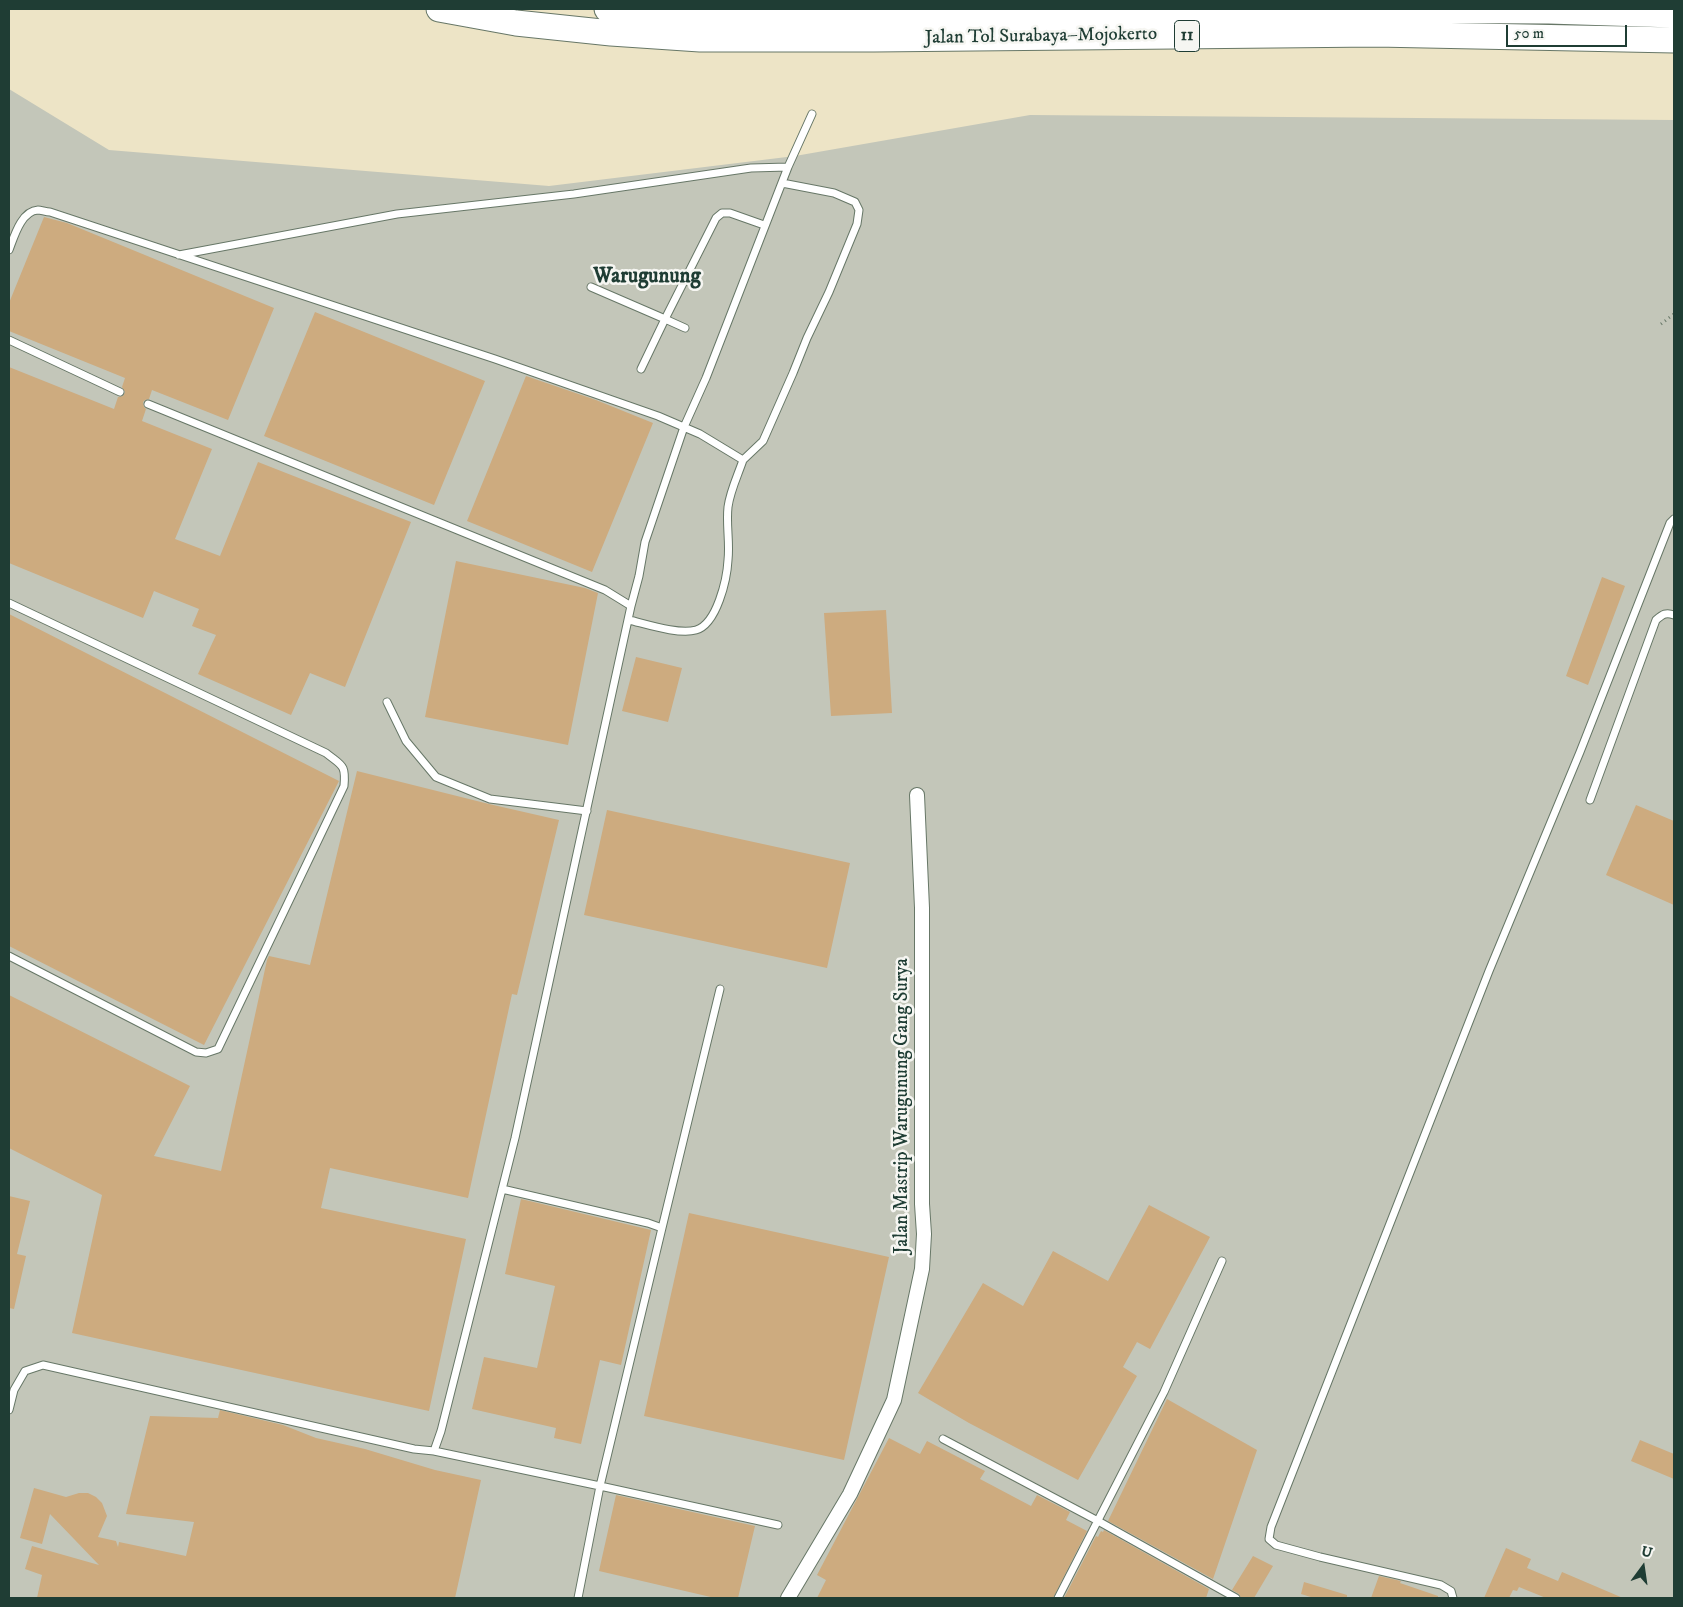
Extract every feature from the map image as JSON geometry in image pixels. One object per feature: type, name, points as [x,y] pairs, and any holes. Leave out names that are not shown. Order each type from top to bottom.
[{"type":"highway","name":"Jalan Tol Surabaya–Mojokerto","points":[[439,9],[516,23],[700,40],[1376,34],[1674,40]]},
{"type":"highway","name":"Jalan Tol Surabaya–Mojokerto","points":[[607,9],[694,15],[878,16],[1371,10],[1548,11],[1674,15]]},
{"type":"street","name":"Jalan Mastrip Warugunung Gang Surya","points":[[788,1598],[850,1494],[894,1400],[922,1269],[924,1234],[922,1194],[922,918],[917,795]]},
{"type":"lane","points":[[434,1451],[444,1421],[515,1138],[588,811],[645,542],[684,427],[706,378],[764,225],[812,114]]},
{"type":"lane","points":[[179,255],[397,214],[574,194],[752,168],[788,167]]},
{"type":"lane","points":[[629,620],[682,631],[698,630],[712,617],[723,592],[728,560],[728,504],[743,460],[763,441],[857,224],[859,210],[855,202],[834,193],[782,183]]},
{"type":"lane","points":[[9,250],[19,225],[29,214],[38,210],[495,359],[658,416],[716,443],[743,460]]},
{"type":"lane","points":[[641,369],[716,218],[722,213],[730,213],[764,225]]},
{"type":"lane","points":[[591,288],[685,328]]},
{"type":"lane","points":[[9,340],[120,392]]},
{"type":"lane","points":[[148,404],[605,590],[631,606]]},
{"type":"lane","points":[[1453,1598],[1451,1591],[1441,1585],[1276,1545],[1269,1539],[1271,1526],[1485,980],[1580,752],[1670,523],[1674,519]]},
{"type":"lane","points":[[9,603],[326,753],[345,770],[344,786],[218,1049],[206,1053],[186,1048],[9,956]]},
{"type":"lane","points":[[1590,800],[1656,620],[1663,614],[1674,615]]},
{"type":"lane","points":[[387,702],[406,741],[436,777],[490,798],[588,811]]},
{"type":"lane","points":[[578,1598],[600,1486],[720,989]]},
{"type":"lane","points":[[502,1190],[648,1223],[662,1228]]},
{"type":"lane","points":[[1058,1598],[1164,1392],[1222,1261]]},
{"type":"lane","points":[[9,1410],[14,1390],[25,1371],[42,1365],[414,1449],[434,1451],[778,1525]]},
{"type":"lane","points":[[942,1439],[1098,1521],[1236,1598]]},
{"type":"path","points":[[1661,324],[1674,314]]},
{"type":"shaded area","points":[[9,89],[109,150],[549,186],[795,156],[1030,115],[1674,120],[1674,1598],[9,1598]]},
{"type":"building","points":[[44,217],[67,223],[274,308],[228,420],[152,390],[149,399],[143,402],[146,409],[142,421],[212,449],[175,539],[220,556],[258,462],[411,522],[345,687],[310,673],[291,715],[198,674],[216,635],[192,626],[199,609],[154,591],[143,618],[9,563],[9,367],[114,409],[118,397],[123,396],[125,392],[122,387],[125,378],[9,331],[9,303]]},
{"type":"building","points":[[315,312],[485,381],[434,505],[264,436]]},
{"type":"building","points":[[526,376],[596,400],[653,423],[592,572],[467,521]]},
{"type":"building","points":[[456,561],[585,588],[598,593],[568,745],[425,717]]},
{"type":"building","points":[[1602,577],[1625,586],[1588,685],[1566,676]]},
{"type":"building","points":[[886,610],[892,713],[831,716],[824,613]]},
{"type":"building","points":[[9,614],[339,781],[204,1045],[9,946]]},
{"type":"building","points":[[636,657],[682,668],[668,722],[622,711]]},
{"type":"building","points":[[357,771],[559,820],[517,995],[512,994],[468,1198],[330,1168],[321,1208],[466,1239],[429,1411],[72,1333],[102,1195],[9,1148],[9,995],[190,1086],[154,1156],[221,1171],[267,960],[269,956],[310,965]]},
{"type":"building","points":[[1636,805],[1674,821],[1674,905],[1606,875]]},
{"type":"building","points":[[607,810],[850,863],[827,968],[584,915]]},
{"type":"building","points":[[9,1196],[30,1201],[17,1254],[26,1256],[14,1309],[9,1308]]},
{"type":"building","points":[[521,1199],[651,1230],[621,1365],[600,1360],[581,1444],[554,1438],[556,1428],[472,1409],[484,1357],[537,1368],[555,1286],[505,1274]]},
{"type":"building","points":[[1149,1205],[1210,1237],[1150,1349],[1137,1342],[1123,1367],[1137,1376],[1078,1480],[969,1423],[918,1393],[983,1283],[1023,1306],[1053,1251],[1108,1281]]},
{"type":"building","points":[[689,1213],[889,1257],[844,1460],[644,1416]]},
{"type":"building","points":[[1167,1399],[1257,1450],[1213,1579],[1108,1521]]},
{"type":"building","points":[[220,1410],[283,1425],[316,1438],[365,1449],[435,1470],[481,1480],[455,1598],[37,1598],[42,1575],[25,1569],[32,1546],[99,1565],[50,1514],[42,1544],[20,1538],[34,1488],[66,1497],[79,1493],[88,1493],[96,1497],[102,1503],[107,1516],[98,1537],[116,1541],[118,1547],[119,1542],[186,1556],[194,1522],[126,1514],[150,1416],[218,1418]]},
{"type":"building","points":[[889,1438],[920,1454],[927,1441],[985,1471],[980,1479],[1031,1506],[1037,1495],[1070,1512],[1066,1520],[1087,1531],[1053,1598],[817,1598],[826,1580],[817,1575]]},
{"type":"building","points":[[1640,1440],[1674,1454],[1674,1479],[1631,1461]]},
{"type":"building","points":[[616,1495],[755,1526],[738,1598],[715,1598],[599,1571]]},
{"type":"building","points":[[1104,1530],[1209,1589],[1206,1598],[1064,1598],[1096,1536],[1098,1537],[1101,1531],[1103,1532]]},
{"type":"building","points":[[1506,1548],[1531,1559],[1527,1568],[1558,1581],[1562,1572],[1623,1598],[1546,1598],[1519,1587],[1517,1591],[1513,1590],[1509,1598],[1484,1598]]},
{"type":"building","points":[[1253,1556],[1273,1566],[1254,1598],[1241,1598],[1239,1594],[1232,1590]]},
{"type":"building","points":[[1379,1576],[1401,1581],[1400,1583],[1438,1596],[1438,1598],[1371,1598]]},
{"type":"building","points":[[1304,1582],[1347,1595],[1347,1598],[1314,1598],[1301,1594]]},
{"type":"district","name":"Warugunung","points":[[647,278]]}]
